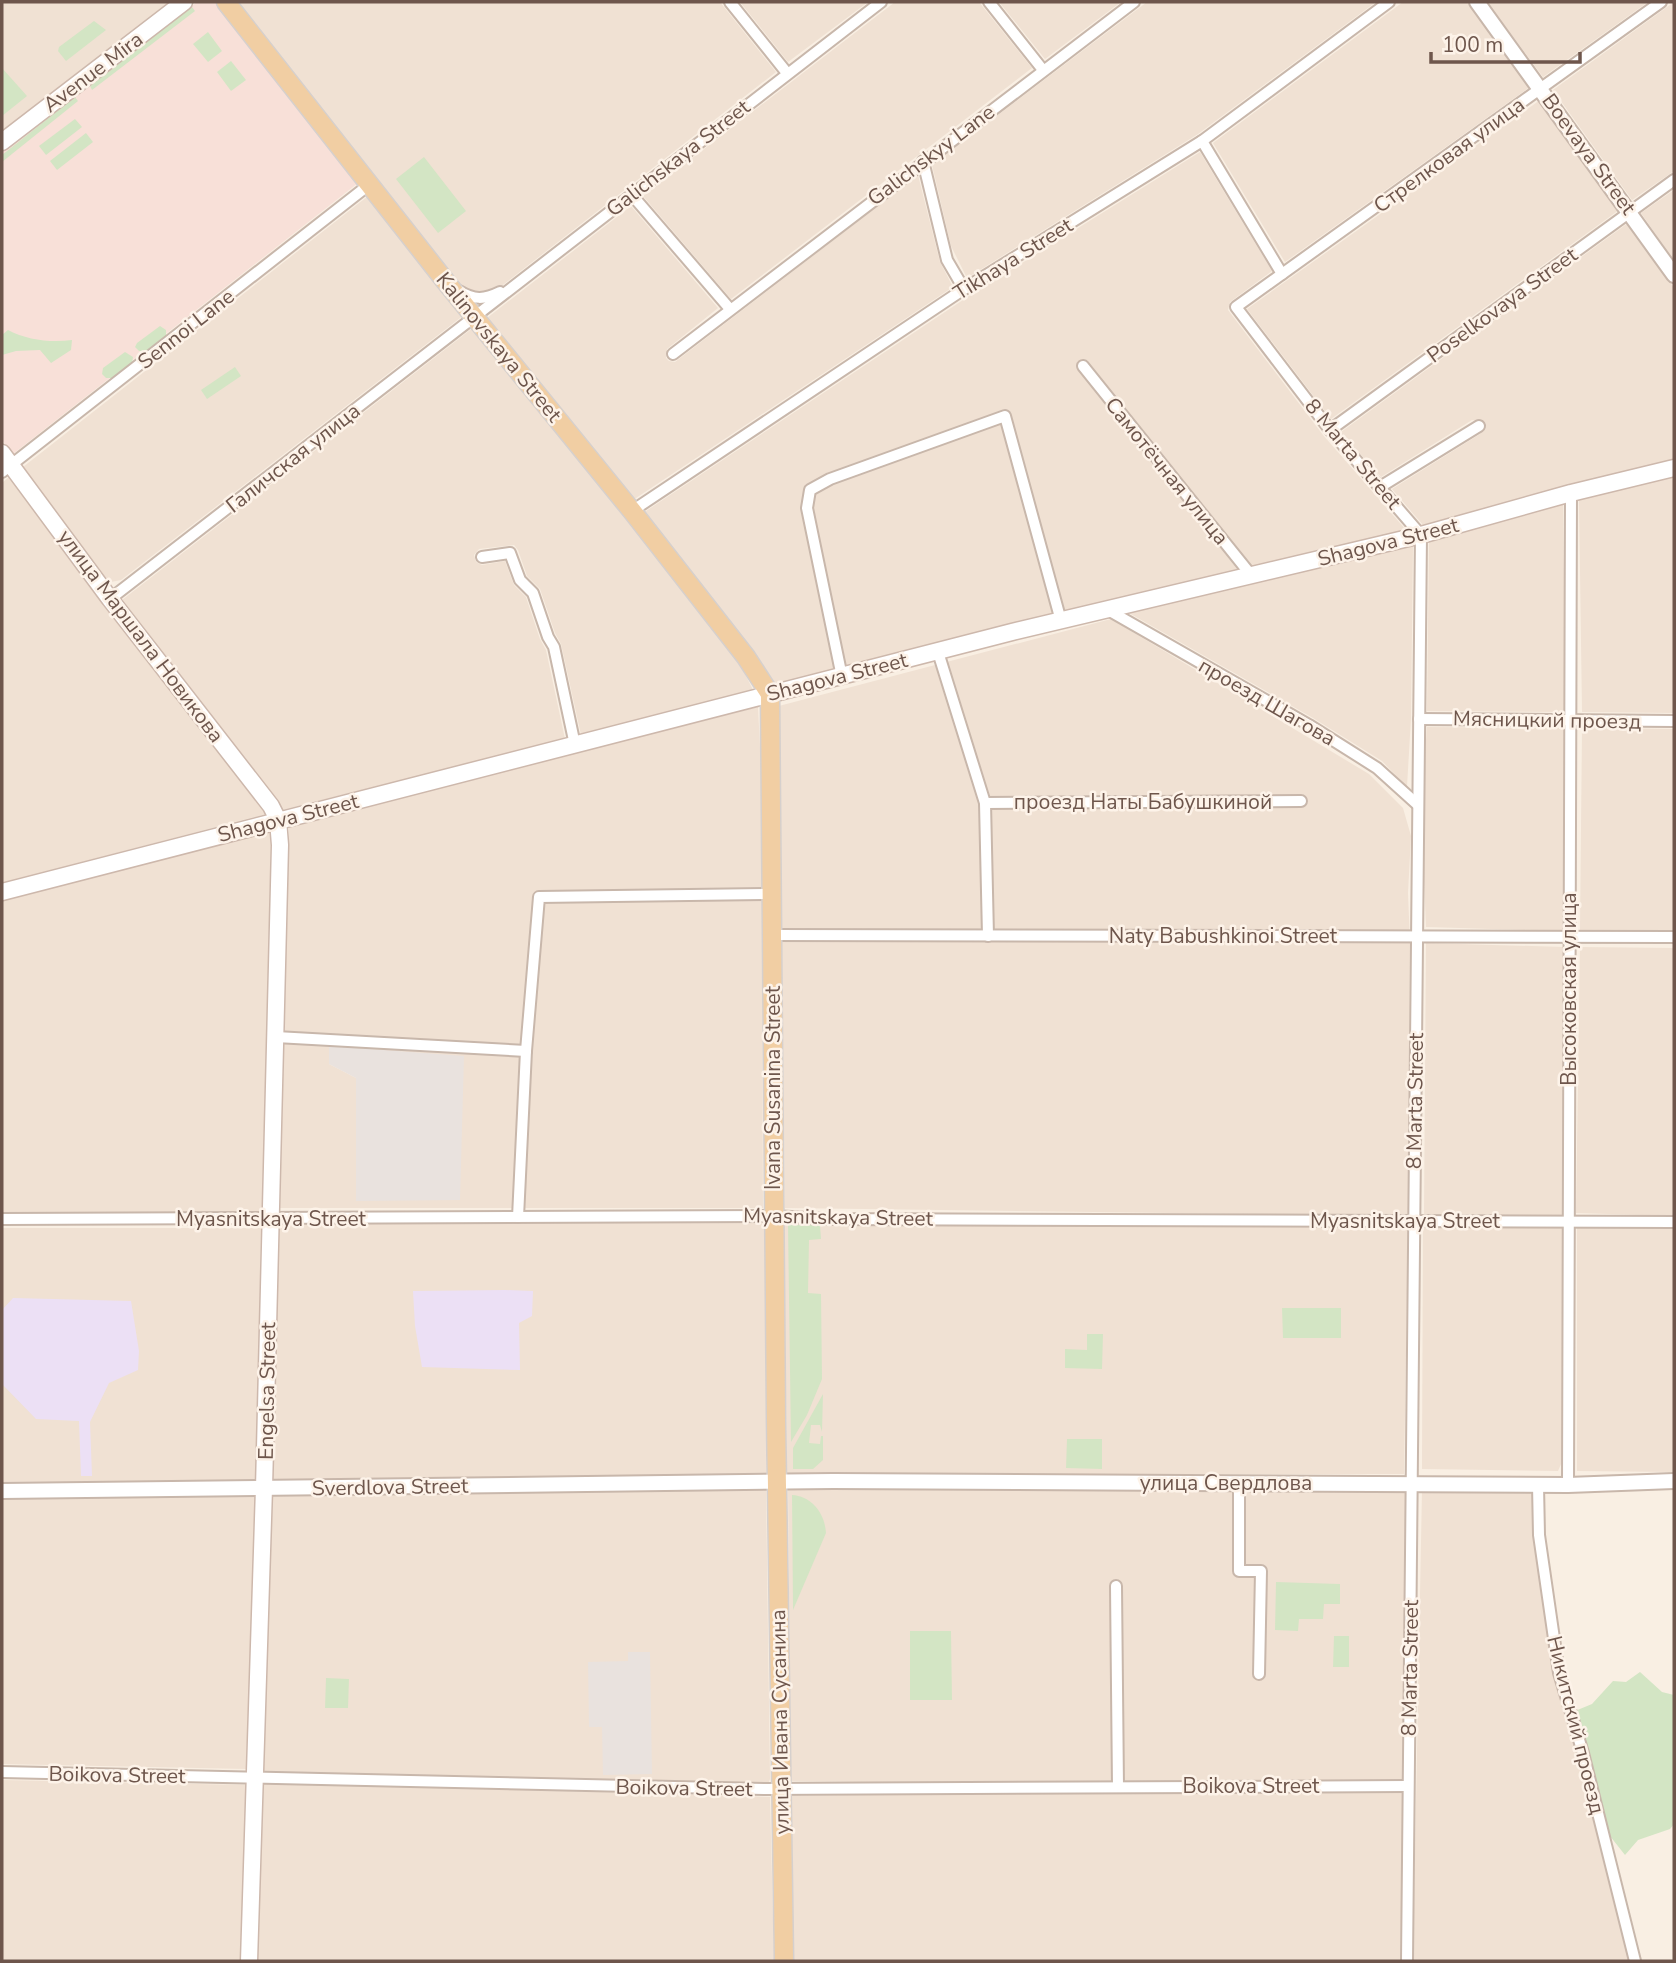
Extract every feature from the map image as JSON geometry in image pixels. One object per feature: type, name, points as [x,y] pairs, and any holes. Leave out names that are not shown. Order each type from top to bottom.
[{"type":"main road","name":"Avenue Mira","points":[[2,142],[184,2]]},
{"type":"main road","name":"Kalinovskaya Street","points":[[226,2],[446,282],[632,511],[746,657],[770,694]]},
{"type":"main road","name":"улица Маршала Новикова","points":[[5,463],[271,806],[278,820]]},
{"type":"main road","name":"Shagova Street","points":[[2,892],[770,694],[1421,535],[1571,493],[1674,468]]},
{"type":"main road","name":"Ivana Susanina Street","points":[[770,694],[778,1483]]},
{"type":"main road","name":"Engelsa Street","points":[[249,1961],[276,1037],[280,845],[278,820]]},
{"type":"main road","name":"улица Ивана Сусанина","points":[[778,1483],[784,1961]]},
{"type":"street","points":[[730,2],[787,73]]},
{"type":"street","name":"Galichskaya Street","points":[[475,316],[881,2]]},
{"type":"street","points":[[989,2],[1043,70]]},
{"type":"street","name":"Galichskyy Lane","points":[[673,354],[1134,2]]},
{"type":"street","name":"Tikhaya Street","points":[[632,511],[964,289],[1202,141],[1389,2]]},
{"type":"street","name":"Boevaya Street","points":[[1477,2],[1674,275]]},
{"type":"street","name":"Стрелковая улица","points":[[1236,307],[1661,2]]},
{"type":"street","points":[[1202,141],[1282,274]]},
{"type":"street","points":[[923,161],[947,260],[964,289]]},
{"type":"street","name":"Poselkovaya Street","points":[[1329,430],[1674,180]]},
{"type":"street","name":"Sennoi Lane","points":[[5,463],[370,184]]},
{"type":"street","points":[[632,195],[730,309]]},
{"type":"street","points":[[446,282],[470,298],[479,299],[514,285]]},
{"type":"street","name":"8 Marta Street","points":[[1236,307],[1329,430],[1421,535],[1407,1961]]},
{"type":"street","name":"Галичская улица","points":[[110,599],[475,316]]},
{"type":"street","name":"Самотёчная улица","points":[[1083,366],[1251,575]]},
{"type":"street","points":[[842,677],[807,508],[810,490],[830,480],[1004,416],[1061,621]]},
{"type":"street","points":[[1380,487],[1479,426]]},
{"type":"street","name":"Высоковская улица","points":[[1568,1485],[1571,493]]},
{"type":"street","points":[[482,557],[510,553],[520,580],[533,593],[554,647],[575,745]]},
{"type":"street","name":"проезд Шагова","points":[[1108,610],[1309,725],[1377,768],[1419,805]]},
{"type":"street","points":[[938,652],[985,803],[988,936]]},
{"type":"street","name":"Мясницкий проезд","points":[[1419,719],[1674,721]]},
{"type":"street","name":"проезд Наты Бабушкиной","points":[[985,803],[1301,801]]},
{"type":"street","points":[[518,1217],[539,897],[771,894]]},
{"type":"street","name":"Naty Babushkinoi Street","points":[[772,935],[1674,937]]},
{"type":"street","points":[[276,1037],[527,1051]]},
{"type":"street","name":"Myasnitskaya Street","points":[[2,1219],[774,1216],[827,1219],[1674,1222]]},
{"type":"street","name":"улица Свердлова","points":[[778,1483],[1568,1485],[1674,1481]]},
{"type":"street","name":"Sverdlova Street","points":[[2,1491],[778,1483]]},
{"type":"street","points":[[1239,1483],[1239,1571],[1261,1571],[1259,1674]]},
{"type":"street","name":"Никитский проезд","points":[[1538,1485],[1539,1535],[1559,1673],[1583,1753],[1636,1961]]},
{"type":"street","points":[[1116,1586],[1118,1787]]},
{"type":"street","name":"Boikova Street","points":[[2,1772],[780,1789],[1409,1787]]},
{"type":"shaded area","points":[[2,2],[171,2],[2,132]]},
{"type":"shaded area","points":[[197,2],[216,2],[358,183],[13,454],[2,440],[2,152]]},
{"type":"shaded area","points":[[236,2],[720,2],[776,72],[490,295],[467,293]]},
{"type":"shaded area","points":[[740,2],[868,2],[788,62]]},
{"type":"shaded area","points":[[895,2],[979,2],[1032,68],[731,299],[643,196]]},
{"type":"shaded area","points":[[999,2],[1121,2],[1045,59]]},
{"type":"shaded area","points":[[1147,2],[1376,2],[1198,134],[967,278],[951,246],[932,165]]},
{"type":"shaded area","points":[[1403,2],[1467,2],[1530,87],[1285,262],[1213,143]]},
{"type":"shaded area","points":[[1487,2],[1648,2],[1543,77]]},
{"type":"shaded area","points":[[1674,2],[1674,171],[1632,200],[1553,90]]},
{"type":"shaded area","points":[[1540,100],[1619,210],[1331,419],[1247,309]]},
{"type":"shaded area","points":[[1200,152],[1272,271],[1230,302],[1228,310],[1323,435],[1406,530],[1098,604],[770,688],[643,513],[969,296]]},
{"type":"shaded area","points":[[918,175],[940,262],[953,287],[633,500],[487,318],[631,206],[718,308],[667,349],[666,358],[675,362]]},
{"type":"shaded area","points":[[1674,190],[1674,261],[1641,213]]},
{"type":"shaded area","points":[[368,196],[464,315],[121,580],[111,582],[102,575],[23,467]]},
{"type":"shaded area","points":[[1628,223],[1674,288],[1674,460],[1569,485],[1423,525],[1392,489],[1480,434],[1483,429],[1481,422],[1472,420],[1381,477],[1341,432]]},
{"type":"shaded area","points":[[474,327],[739,662],[754,692],[581,735],[561,644],[540,589],[527,576],[514,545],[479,549],[474,555],[476,562],[482,565],[505,561],[514,585],[526,597],[546,650],[565,739],[282,810],[122,600]]},
{"type":"shaded area","points":[[10,476],[266,814],[2,883],[2,483]]},
{"type":"shaded area","points":[[1674,477],[1674,713],[1582,712],[1579,499]]},
{"type":"shaded area","points":[[1563,504],[1566,712],[1427,711],[1429,540]]},
{"type":"shaded area","points":[[1413,545],[1411,718],[1407,787],[1382,761],[1313,718],[1129,613]]},
{"type":"shaded area","points":[[1111,619],[1369,774],[1403,808],[1411,836],[1408,893],[1408,1216],[785,1208],[782,947],[775,707]]},
{"type":"shaded area","points":[[758,707],[761,767],[763,1208],[280,1208],[289,826]],"holes":[[[464,1056],[356,1200],[356,1078],[329,1064]]]},
{"type":"shaded area","points":[[1427,727],[1566,728],[1564,931],[1426,927],[1421,805]]},
{"type":"shaded area","points":[[1582,728],[1674,729],[1674,932],[1580,931]]},
{"type":"shaded area","points":[[271,829],[263,1212],[2,1212],[2,900]]},
{"type":"shaded area","points":[[1426,943],[1564,947],[1565,1215],[1424,1216]]},
{"type":"shaded area","points":[[1580,947],[1674,948],[1674,1216],[1576,1213]]},
{"type":"shaded area","points":[[329,1046],[464,1056],[460,1200],[356,1201],[356,1078],[329,1064]]},
{"type":"shaded area","points":[[765,1220],[766,1475],[272,1480],[276,1225]]},
{"type":"shaded area","points":[[1423,1222],[1565,1224],[1565,1455],[1558,1471],[1422,1469]]},
{"type":"shaded area","points":[[1577,1222],[1674,1223],[1674,1472],[1577,1471]]},
{"type":"shaded area","points":[[784,1223],[1408,1228],[1404,1474],[787,1474]]},
{"type":"shaded area","points":[[2,1228],[261,1228],[256,1480],[2,1483]]},
{"type":"shaded area","points":[[413,1291],[533,1291],[532,1316],[519,1323],[520,1370],[422,1367],[415,1326]]},
{"type":"shaded area","points":[[13,1298],[131,1301],[139,1351],[138,1370],[109,1383],[90,1422],[92,1476],[81,1476],[79,1421],[36,1419],[2,1384],[2,1310]]},
{"type":"shaded area","points":[[1409,1487],[1406,1782],[791,1781],[788,1488]]},
{"type":"shaded area","points":[[766,1489],[768,1784],[264,1775],[261,1767],[271,1494]]},
{"type":"shaded area","points":[[1422,1490],[1532,1491],[1534,1537],[1556,1678],[1579,1755],[1631,1961],[1413,1961]]},
{"type":"shaded area","points":[[256,1496],[246,1769],[2,1764],[2,1497]]},
{"type":"shaded area","points":[[628,1652],[650,1652],[652,1774],[603,1775],[602,1727],[589,1727],[588,1662],[628,1661]]},
{"type":"shaded area","points":[[2,1780],[246,1785],[244,1961],[2,1961]]},
{"type":"shaded area","points":[[262,1782],[770,1797],[774,1961],[255,1961]]},
{"type":"shaded area","points":[[1404,1790],[1400,1961],[793,1961],[791,1796]]},
{"type":"green space","points":[[192,7],[195,11],[92,90],[90,86]]},
{"type":"green space","points":[[94,21],[106,30],[66,61],[58,51],[59,47]]},
{"type":"green space","points":[[208,32],[222,51],[208,62],[193,44]]},
{"type":"green space","points":[[231,61],[246,80],[231,91],[217,72]]},
{"type":"green space","points":[[2,68],[27,96],[2,116]]},
{"type":"green space","points":[[75,97],[78,101],[2,162],[2,155]]},
{"type":"green space","points":[[75,119],[82,127],[46,155],[39,146]]},
{"type":"green space","points":[[86,133],[93,142],[57,170],[50,161]]},
{"type":"green space","points":[[424,157],[466,211],[438,233],[396,179]]},
{"type":"green space","points":[[160,326],[166,330],[166,336],[146,351],[139,351],[135,347],[137,343]]},
{"type":"green space","points":[[8,330],[39,340],[72,340],[71,350],[51,363],[40,350],[16,351],[2,355],[2,335]]},
{"type":"green space","points":[[125,352],[133,357],[132,363],[113,378],[106,378],[102,374],[103,368]]},
{"type":"green space","points":[[235,367],[241,376],[207,399],[201,390]]},
{"type":"green space","points":[[788,1225],[820,1225],[821,1239],[809,1240],[808,1293],[821,1294],[822,1379],[807,1415],[791,1442]]},
{"type":"green space","points":[[1282,1308],[1341,1308],[1341,1338],[1283,1338]]},
{"type":"green space","points":[[1087,1334],[1103,1334],[1102,1369],[1065,1368],[1065,1349],[1087,1350]]},
{"type":"green space","points":[[823,1394],[822,1432],[820,1425],[811,1425],[809,1443],[820,1444],[823,1436],[823,1460],[813,1469],[793,1469],[793,1448]]},
{"type":"green space","points":[[1067,1439],[1102,1439],[1102,1469],[1066,1468]]},
{"type":"green space","points":[[792,1495],[806,1499],[816,1507],[823,1519],[826,1533],[793,1610]]},
{"type":"green space","points":[[1276,1582],[1340,1584],[1340,1604],[1324,1604],[1323,1619],[1299,1619],[1298,1631],[1275,1630]]},
{"type":"green space","points":[[910,1631],[951,1631],[952,1700],[910,1700]]},
{"type":"green space","points":[[1334,1636],[1349,1636],[1349,1667],[1333,1667]]},
{"type":"green space","points":[[1640,1672],[1662,1692],[1674,1695],[1674,1824],[1670,1829],[1638,1840],[1625,1855],[1610,1836],[1604,1820],[1601,1799],[1575,1711],[1592,1704],[1613,1681],[1626,1682]]},
{"type":"green space","points":[[326,1678],[349,1679],[348,1708],[325,1708]]}]
